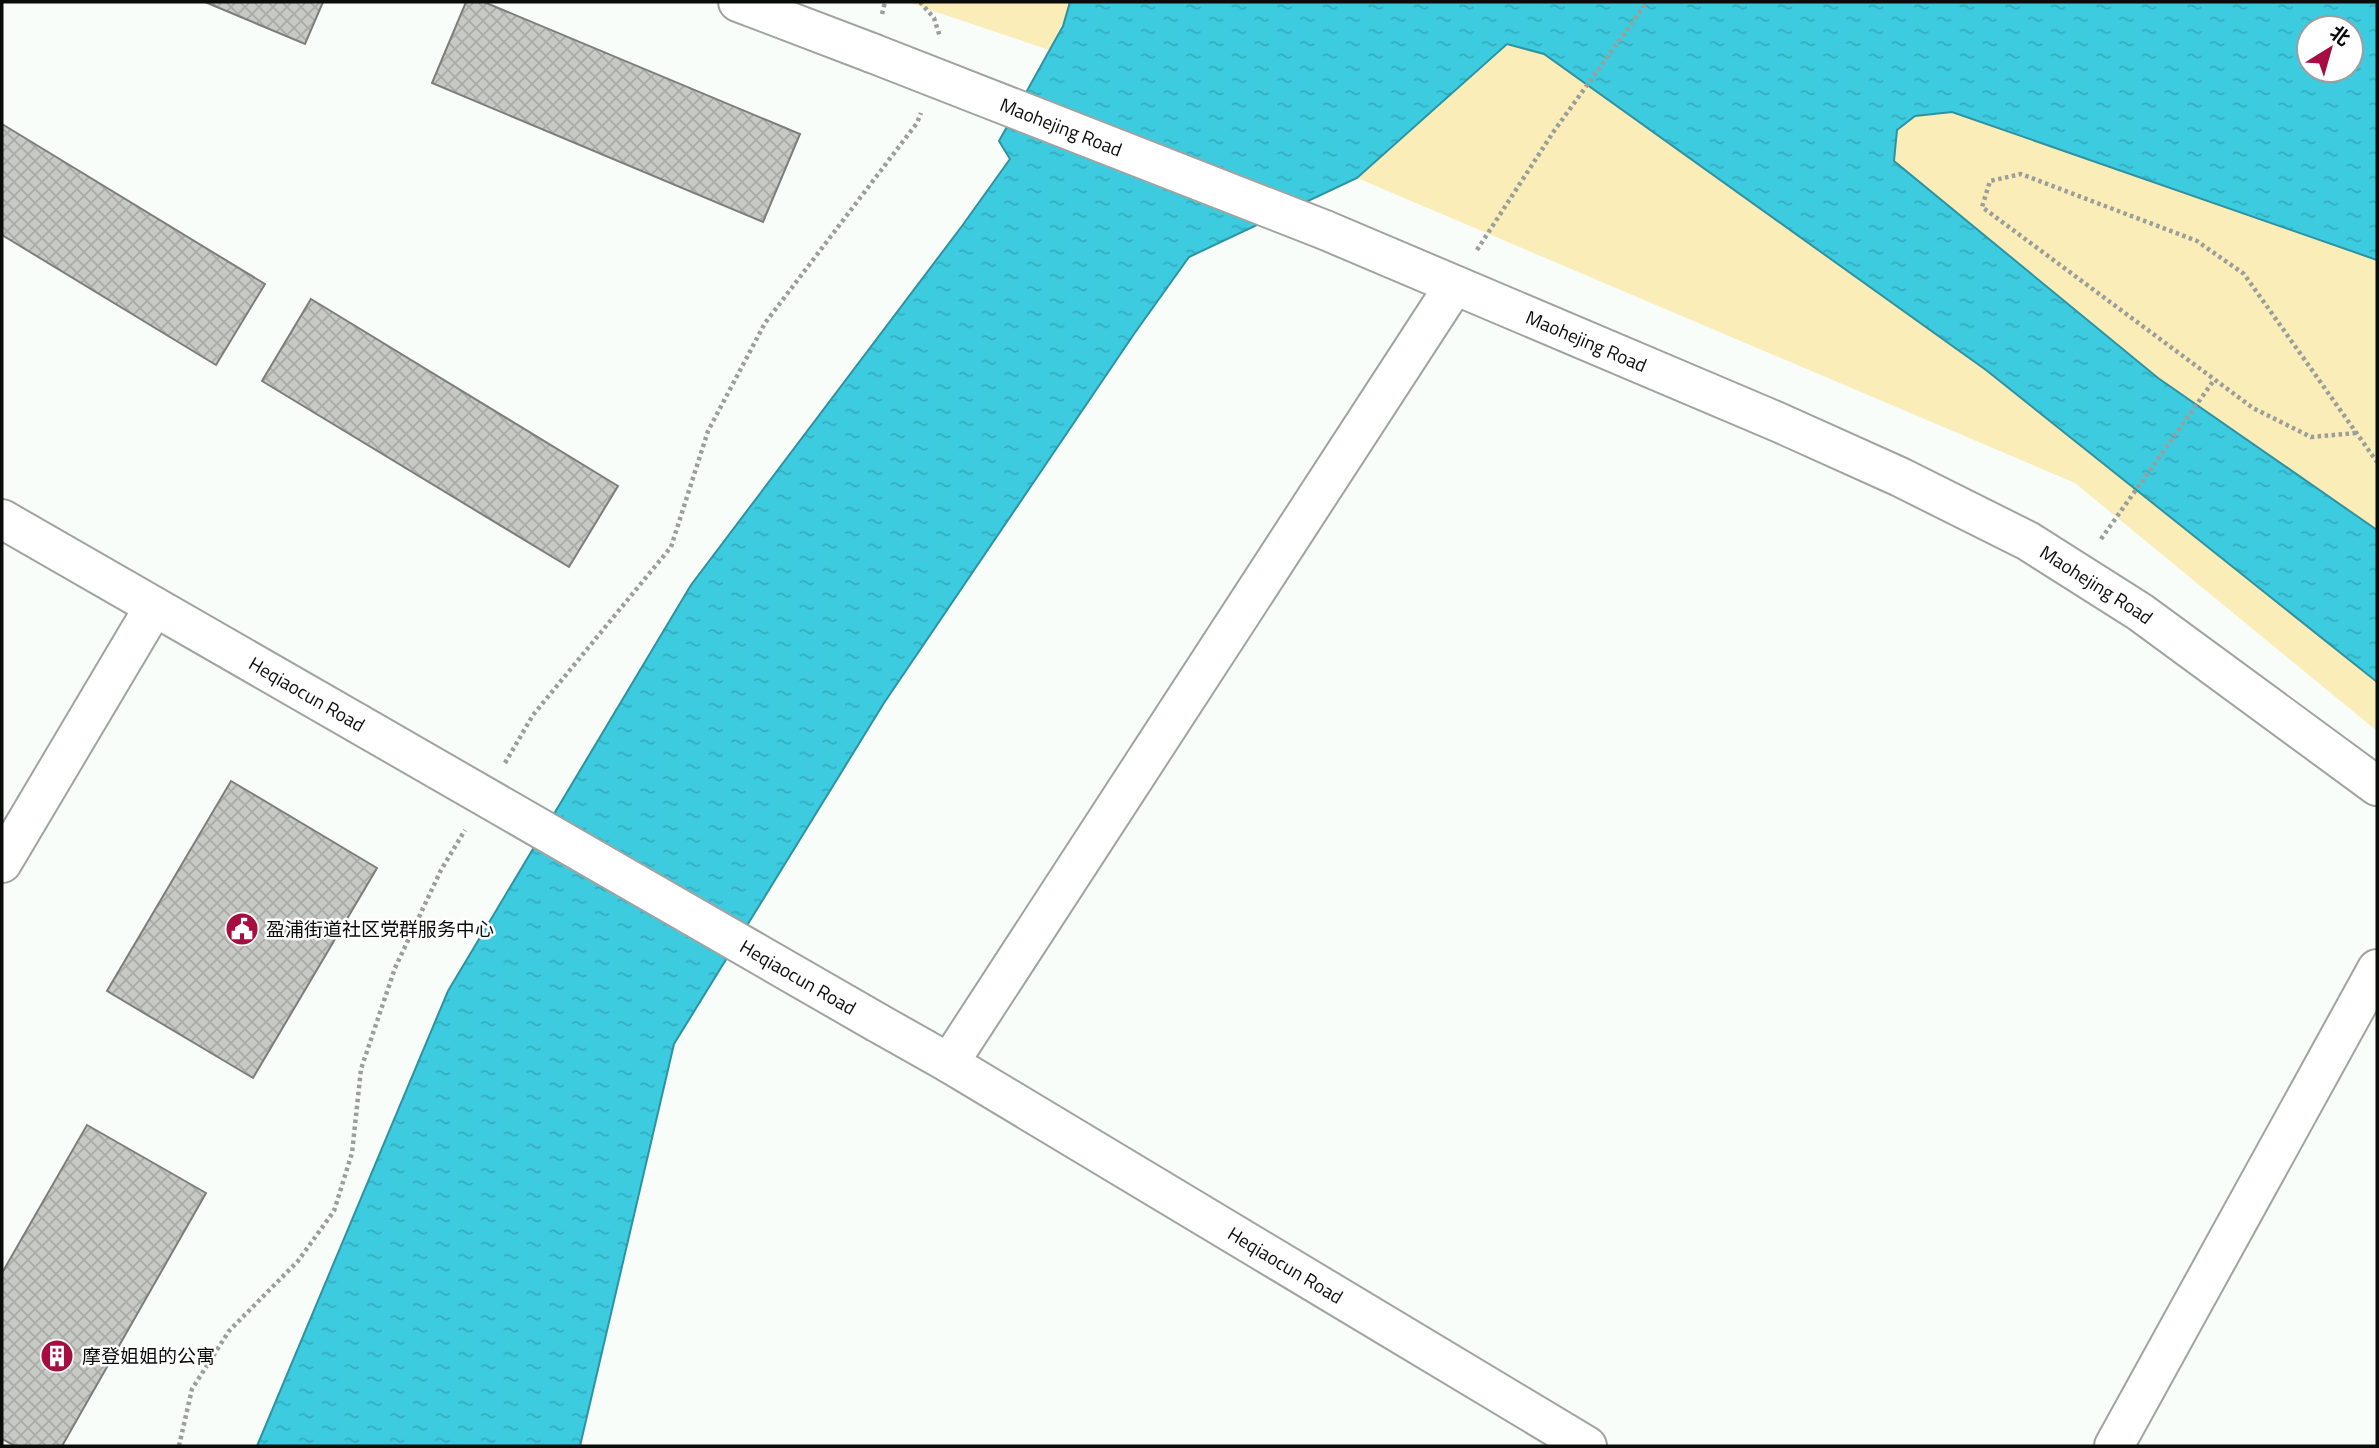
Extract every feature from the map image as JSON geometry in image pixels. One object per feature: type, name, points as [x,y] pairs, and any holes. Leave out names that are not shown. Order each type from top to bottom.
[{"type":"street","name":"Maohejing Road","points":[[738,2],[1325,230],[1900,477],[2028,541],[2140,612],[2377,786]]},
{"type":"street","points":[[949,1063],[1454,286]]},
{"type":"street","name":"Heqiaocun Road","points":[[2,519],[949,1063],[1587,1446]]},
{"type":"street","points":[[8,840],[154,607]]},
{"type":"street","points":[[2114,1446],[2377,969]]},
{"type":"path","points":[[920,2],[934,19],[942,43]]},
{"type":"path","points":[[1454,286],[1554,131],[1647,2]]},
{"type":"path","points":[[498,774],[533,715],[671,547],[708,431],[765,323],[917,123],[922,111]]},
{"type":"path","points":[[2356,433],[2311,437],[2253,408],[1982,206],[1990,181],[2021,174],[2197,242],[2244,274],[2377,462]]},
{"type":"path","points":[[2078,572],[2214,380]]},
{"type":"path","points":[[179,1446],[192,1389],[229,1331],[298,1261],[334,1210],[352,1153],[361,1069],[395,968],[441,870],[470,822]]},
{"type":"shaded area","points":[[907,2],[1073,2],[1049,50]]},
{"type":"shaded area","points":[[1555,2],[2377,2],[2377,731],[2075,483],[1357,178]]},
{"type":"water","points":[[1070,2],[2377,2],[2377,260],[1952,112],[1915,116],[1897,130],[1894,161],[2158,378],[2377,530],[2377,682],[1986,370],[1544,54],[1507,44],[1357,178],[1189,257],[884,703],[674,1044],[580,1446],[257,1446],[448,991],[691,585],[1010,159],[999,141],[1063,26]]},
{"type":"building","points":[[205,2],[323,2],[305,44]]},
{"type":"building","points":[[466,2],[484,2],[800,134],[763,222],[432,83]]},
{"type":"building","points":[[2,124],[265,284],[216,365],[2,235]]},
{"type":"building","points":[[311,299],[618,486],[569,567],[262,381]]},
{"type":"building","name":"盈浦街道社区党群服务中心","points":[[231,781],[377,868],[253,1078],[107,991]]},
{"type":"building","name":"摩登姐姐的公寓","points":[[87,1125],[206,1193],[62,1446],[15,1446],[2,1439],[2,1273]]},
{"type":"place","name":"盈浦街道社区党群服务中心","points":[[242,929]]},
{"type":"place","name":"摩登姐姐的公寓","points":[[57,1356]]}]
